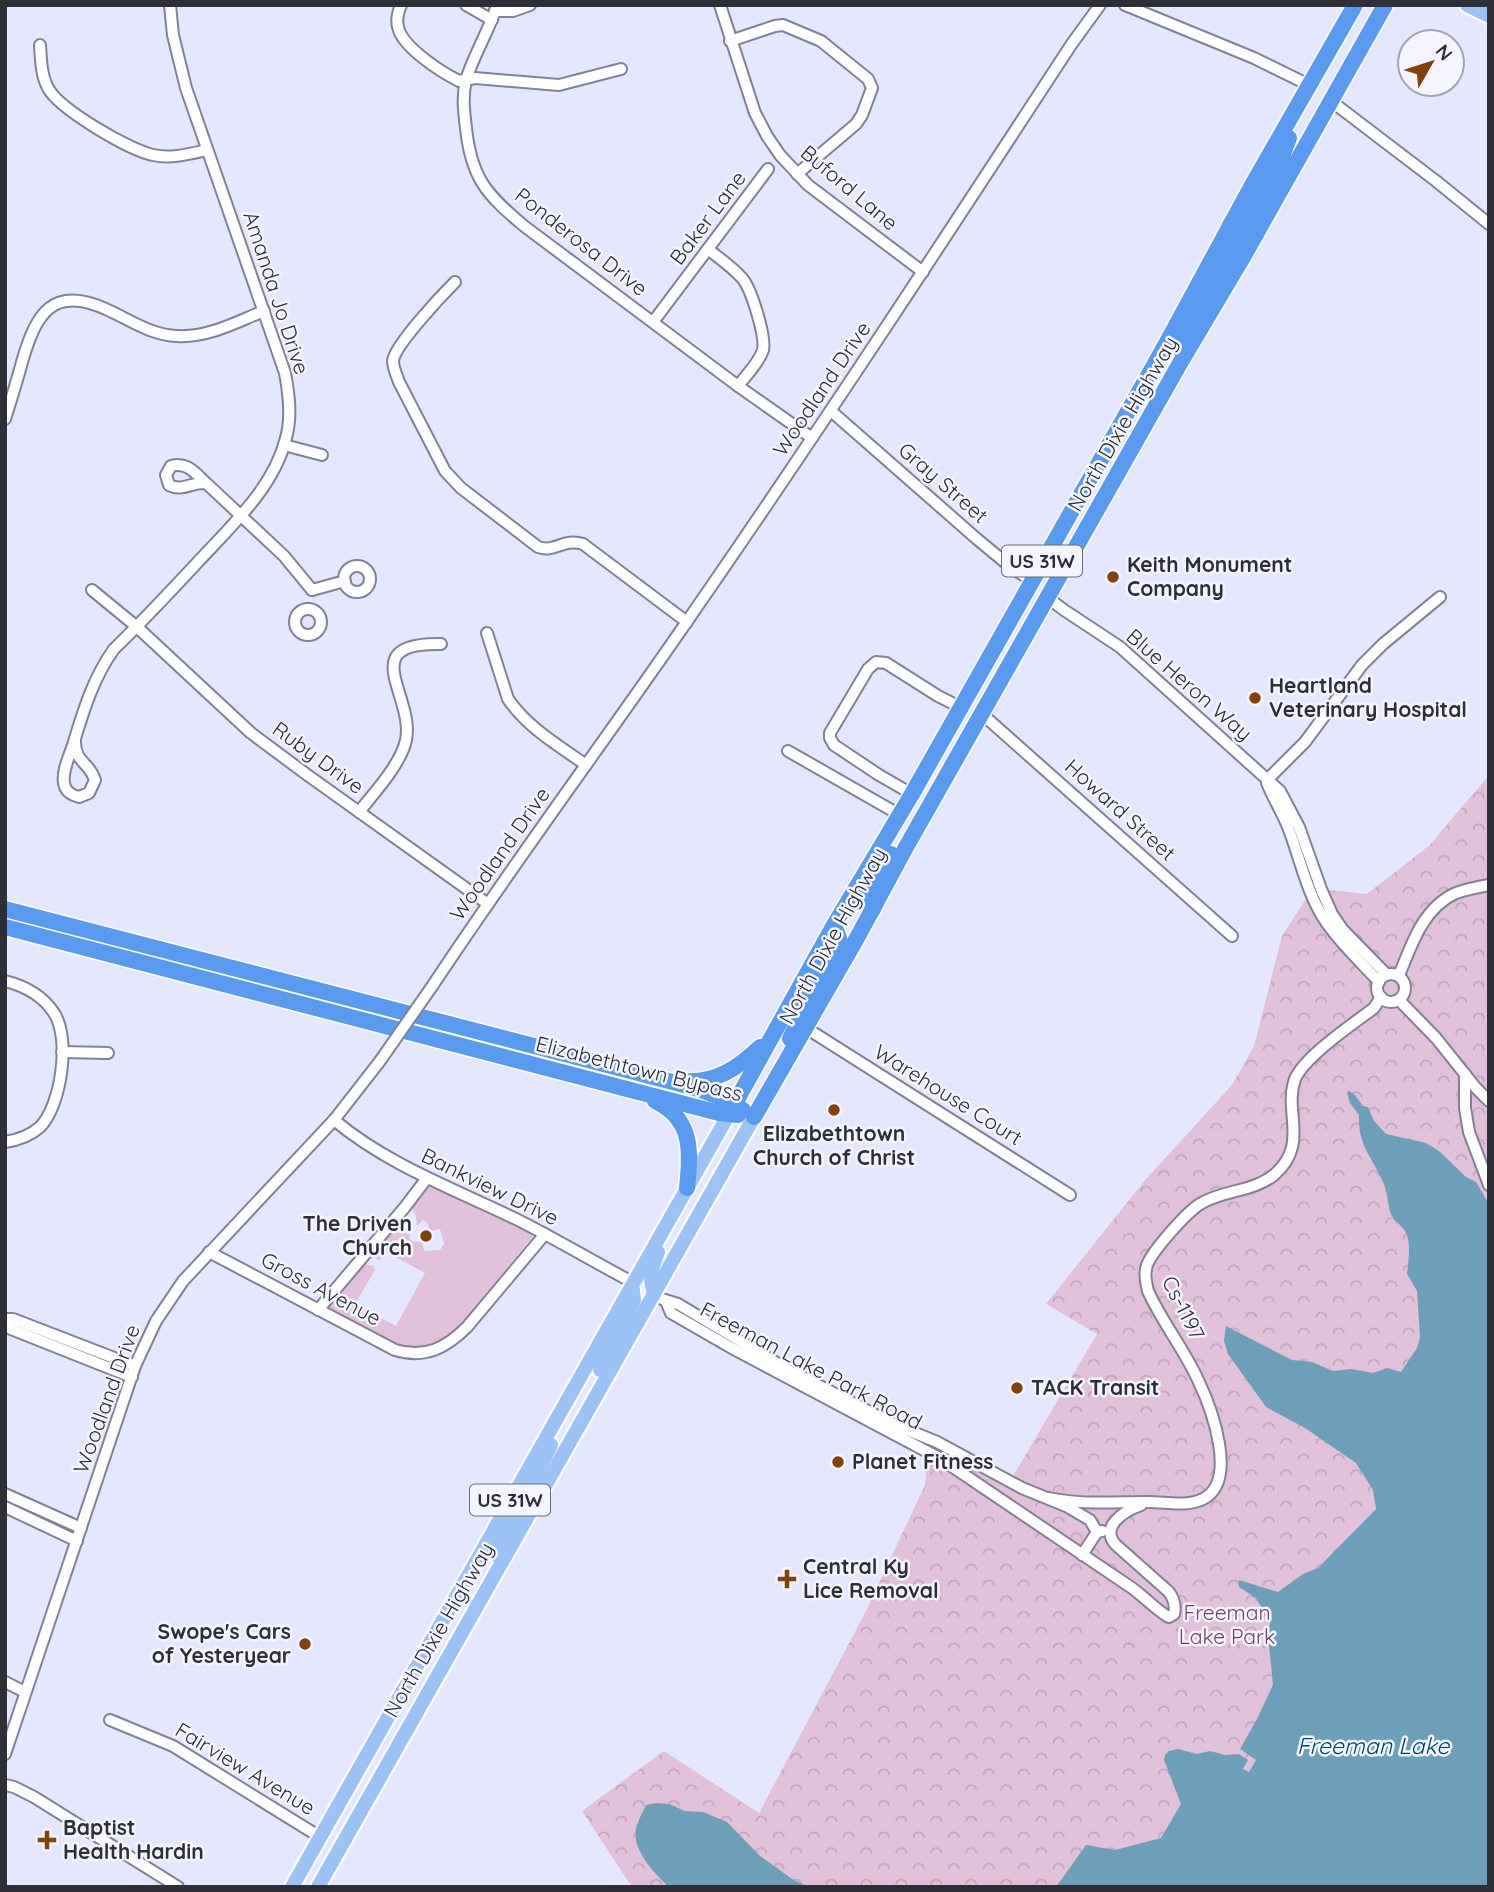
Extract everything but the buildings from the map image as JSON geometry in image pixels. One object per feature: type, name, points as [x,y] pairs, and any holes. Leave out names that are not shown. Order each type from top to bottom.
[{"type":"highway","name":"North Dixie Highway","points":[[772,1035],[912,794],[1355,5]]},
{"type":"highway","name":"North Dixie Highway","points":[[754,1118],[1385,5]]},
{"type":"highway","points":[[1242,259],[1240,243],[1243,232],[1271,183],[1298,105]]},
{"type":"highway","points":[[1161,397],[1184,339],[1231,249],[1233,240],[1230,225]]},
{"type":"highway","points":[[1048,598],[1049,580],[1054,569],[1158,378],[1165,361],[1166,344]]},
{"type":"highway","points":[[921,821],[947,761],[1037,598],[1031,580]]},
{"type":"highway","points":[[873,909],[867,903],[867,895],[926,791],[930,762]]},
{"type":"highway","name":"Elizabethtown Bypass","points":[[5,909],[646,1075],[705,1092],[732,1109],[754,1118]]},
{"type":"highway","points":[[787,1061],[786,1048],[791,1034],[837,946],[839,938],[834,925]]},
{"type":"highway","name":"Elizabethtown Bypass","points":[[5,927],[719,1113],[732,1109]]},
{"type":"highway","points":[[646,1075],[693,1082],[720,1076],[744,1062],[772,1035]]},
{"type":"highway","name":"US 31W","points":[[732,1109],[772,1035]]},
{"type":"highway","points":[[630,1090],[664,1106],[681,1122],[689,1147],[686,1190]]},
{"type":"main road","points":[[1467,5],[1489,16]]},
{"type":"main road","name":"North Dixie Highway","points":[[292,1887],[732,1109]]},
{"type":"main road","name":"North Dixie Highway","points":[[318,1887],[596,1395],[660,1297],[754,1118]]},
{"type":"main road","points":[[660,1297],[650,1282],[653,1266],[659,1249],[686,1205],[686,1190]]},
{"type":"main road","points":[[596,1395],[594,1381],[634,1300],[634,1283]]},
{"type":"main road","points":[[537,1500],[534,1481],[561,1424],[592,1370],[590,1360]]},
{"type":"main road","points":[[451,1651],[452,1635],[489,1570],[518,1506],[517,1488]]},
{"type":"main road","points":[[451,1651],[443,1641],[446,1630],[486,1557],[486,1544]]},
{"type":"main road","points":[[381,1775],[380,1761],[430,1670],[429,1644]]},
{"type":"main road","points":[[303,1887],[377,1745],[378,1735]]},
{"type":"street","name":"Amanda Jo Drive","points":[[75,739],[75,752],[90,769],[95,780],[89,793],[79,797],[68,792],[63,779],[75,739],[89,697],[102,666],[114,649],[264,486],[284,445],[289,424],[288,388],[280,359],[186,88],[177,57],[170,5]]},
{"type":"street","points":[[401,5],[397,25],[403,40],[457,80],[475,78],[559,85],[621,69]]},
{"type":"street","points":[[466,5],[495,12],[530,5]]},
{"type":"street","name":"Buford Lane","points":[[720,5],[755,113],[773,146],[808,185],[923,272]]},
{"type":"street","name":"Woodland Drive","points":[[5,1754],[134,1371],[156,1321],[183,1281],[334,1120],[380,1061],[831,411],[1100,5]]},
{"type":"street","points":[[1125,5],[1254,58],[1309,85]]},
{"type":"street","name":"Ponderosa Drive","points":[[495,12],[466,81],[463,98],[468,150],[481,183],[504,209],[524,226],[812,438]]},
{"type":"street","points":[[730,41],[783,25],[821,41],[869,79],[873,88],[856,124],[797,174]]},
{"type":"street","points":[[40,45],[41,64],[47,87],[56,100],[78,117],[134,149],[153,155],[170,156],[207,149]]},
{"type":"street","points":[[1331,101],[1489,224]]},
{"type":"street","name":"Baker Lane","points":[[653,322],[768,169]]},
{"type":"street","points":[[708,249],[741,276],[762,331],[762,353],[738,386]]},
{"type":"street","points":[[455,282],[399,346],[393,361],[399,383],[444,471],[461,488],[538,547],[550,548],[567,541],[583,544],[687,622]]},
{"type":"street","points":[[5,419],[35,324],[47,310],[61,302],[87,302],[152,331],[179,336],[211,332],[264,312]]},
{"type":"street","name":"Gray Street","points":[[831,411],[977,539],[1031,580]]},
{"type":"street","points":[[284,445],[322,455]]},
{"type":"street","points":[[206,483],[284,556],[312,590],[309,609]]},
{"type":"street","points":[[312,590],[345,581]]},
{"type":"street","name":"Ruby Drive","points":[[92,590],[137,627],[251,733],[488,904]]},
{"type":"street","points":[[1266,780],[1305,742],[1362,665],[1440,597]]},
{"type":"street","name":"Blue Heron Way","points":[[1048,598],[1120,648],[1280,791],[1298,827],[1332,914],[1387,978]]},
{"type":"street","points":[[487,633],[508,699],[514,708],[524,720],[586,765]]},
{"type":"street","points":[[359,812],[395,763],[406,741],[406,722],[394,674],[395,658],[402,650],[412,645],[441,644]]},
{"type":"street","points":[[912,794],[834,745],[829,735],[839,716],[871,665],[880,662],[960,707]]},
{"type":"street","name":"Howard Street","points":[[982,714],[1232,936]]},
{"type":"street","points":[[788,751],[900,814]]},
{"type":"street","points":[[1387,978],[1402,980],[1405,986],[1403,996],[1399,1000],[1390,1002],[1381,998],[1378,992],[1387,978],[1400,973],[1420,929],[1432,911],[1456,894],[1489,885]]},
{"type":"street","points":[[5,981],[33,992],[54,1013],[60,1029],[62,1052],[57,1091],[48,1115],[32,1134],[5,1142]]},
{"type":"street","name":"Cs-1197","points":[[1048,1498],[1087,1503],[1178,1503],[1201,1500],[1208,1496],[1218,1482],[1221,1464],[1219,1445],[1208,1402],[1187,1359],[1152,1300],[1146,1282],[1147,1266],[1171,1232],[1199,1205],[1261,1183],[1282,1166],[1294,1138],[1292,1096],[1296,1078],[1309,1061],[1374,1008],[1381,998]]},
{"type":"street","points":[[1399,1000],[1436,1038],[1489,1101]]},
{"type":"street","name":"Warehouse Court","points":[[806,1028],[1070,1195]]},
{"type":"street","points":[[62,1052],[108,1053]]},
{"type":"street","points":[[1465,1074],[1465,1108],[1469,1132],[1489,1185]]},
{"type":"street","name":"Bankview Drive","points":[[334,1120],[391,1160],[518,1220],[634,1283]]},
{"type":"street","points":[[318,1310],[427,1178]]},
{"type":"street","name":"Gross Avenue","points":[[209,1252],[395,1350],[416,1353],[433,1351],[455,1339],[545,1234]]},
{"type":"street","name":"Freeman Lake Park Road","points":[[660,1297],[678,1304],[787,1369],[894,1424],[937,1442],[1022,1488],[1048,1498]]},
{"type":"street","name":"Freeman Lake Park Road","points":[[660,1297],[671,1313],[730,1347],[942,1459],[1146,1599],[1164,1616],[1174,1614],[1175,1605],[1169,1592],[1116,1545],[1110,1537],[1111,1528]]},
{"type":"street","points":[[5,1319],[13,1319],[134,1371]]},
{"type":"street","points":[[5,1325],[23,1334],[134,1371]]},
{"type":"street","points":[[5,1494],[81,1528]]},
{"type":"street","points":[[1048,1498],[1090,1520],[1097,1532]]},
{"type":"street","points":[[1082,1555],[1097,1532],[1111,1528],[1116,1520],[1132,1508],[1147,1502]]},
{"type":"street","points":[[5,1507],[77,1541]]},
{"type":"street","points":[[5,1682],[25,1692]]},
{"type":"street","name":"Fairview Avenue","points":[[110,1720],[189,1755],[320,1837]]},
{"type":"street","points":[[5,1785],[34,1797],[178,1887]]},
{"type":"green space","name":"Freeman Lake Park","points":[[1489,775],[1489,1887],[632,1887],[582,1811],[664,1751],[759,1813],[865,1613],[925,1485],[928,1451],[937,1442],[963,1457],[1013,1476],[1097,1334],[1046,1304],[1146,1179],[1232,1085],[1254,1046],[1282,936],[1311,891],[1321,889],[1367,894],[1430,845]]},
{"type":"green space","points":[[428,1186],[521,1227],[533,1233],[533,1236],[455,1331],[424,1347],[405,1346],[384,1339],[325,1307],[363,1264],[373,1266],[375,1270],[355,1304],[396,1326],[425,1273],[386,1252],[378,1260],[372,1255],[372,1251],[390,1231],[410,1234],[409,1238],[414,1242],[422,1241],[424,1251],[440,1250],[444,1244],[440,1229],[429,1231],[428,1223],[423,1220],[417,1226],[411,1206]]},
{"type":"water","name":"Freeman Lake","points":[[1349,1091],[1363,1106],[1368,1107],[1374,1121],[1386,1134],[1426,1143],[1439,1151],[1466,1177],[1476,1182],[1489,1204],[1489,1887],[1056,1887],[1086,1845],[1115,1850],[1161,1838],[1181,1804],[1164,1760],[1169,1751],[1178,1749],[1197,1754],[1210,1751],[1225,1755],[1239,1754],[1248,1760],[1243,1769],[1249,1772],[1256,1760],[1240,1749],[1273,1685],[1268,1635],[1270,1623],[1256,1598],[1239,1587],[1239,1580],[1278,1592],[1303,1574],[1318,1568],[1376,1509],[1373,1490],[1356,1463],[1305,1428],[1266,1407],[1228,1354],[1224,1341],[1226,1326],[1292,1360],[1312,1362],[1333,1371],[1351,1369],[1373,1373],[1387,1368],[1401,1372],[1417,1348],[1420,1337],[1417,1291],[1407,1274],[1407,1236],[1391,1214],[1385,1186],[1363,1143],[1359,1115],[1350,1103]]},
{"type":"water","points":[[669,1804],[685,1811],[703,1812],[727,1822],[759,1855],[792,1879],[809,1887],[669,1887],[644,1859],[635,1833],[646,1805]]},
{"type":"place","name":"Keith Monument Company","points":[[1113,577]]},
{"type":"place","name":"Heartland Veterinary Hospital","points":[[1255,698]]},
{"type":"place","name":"Elizabethtown Church of Christ","points":[[834,1110]]},
{"type":"place","name":"The Driven Church","points":[[426,1236]]},
{"type":"place","name":"TACK Transit","points":[[1017,1388]]},
{"type":"place","name":"Planet Fitness","points":[[838,1462]]},
{"type":"place","name":"Central Ky Lice Removal","points":[[787,1579]]},
{"type":"place","name":"Swope's Cars of Yesteryear","points":[[305,1644]]},
{"type":"place","name":"Baptist Health Hardin","points":[[47,1840]]}]
